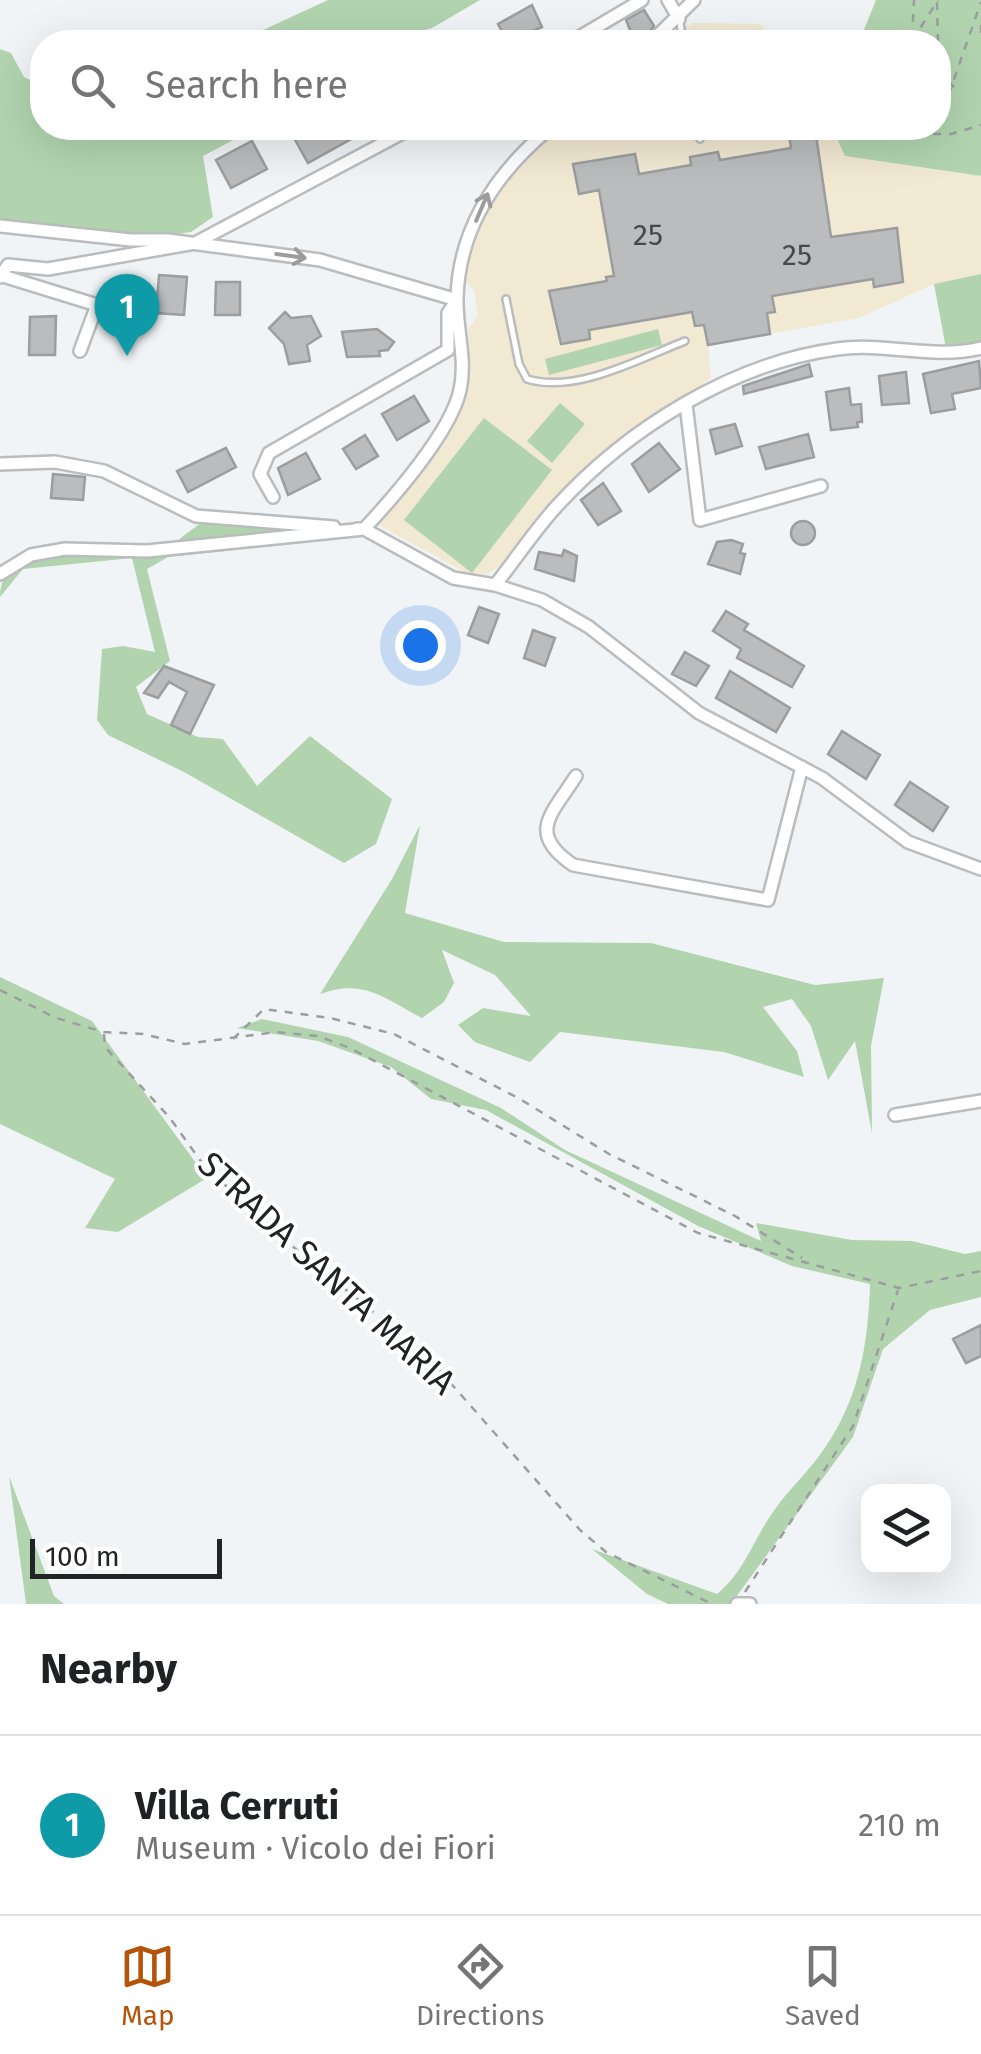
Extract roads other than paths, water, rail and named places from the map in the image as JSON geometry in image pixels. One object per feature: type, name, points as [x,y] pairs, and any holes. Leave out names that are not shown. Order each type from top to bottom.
[{"type":"street","points":[[591,30],[642,0]]},
{"type":"street","points":[[668,0],[679,19]]},
{"type":"street","points":[[666,30],[694,0]]},
{"type":"street","points":[[80,351],[97,304],[1,276],[8,265],[48,268],[194,243],[389,140]]},
{"type":"street","points":[[0,574],[32,555],[65,549],[147,551],[364,529],[423,458],[459,396],[463,370],[457,300],[467,247],[484,198],[503,171],[537,140]]},
{"type":"street","points":[[0,226],[194,243],[320,260],[457,300]]},
{"type":"street","points":[[274,497],[260,474],[269,452],[448,350],[448,313],[457,300]]},
{"type":"street","points":[[495,585],[554,508],[594,468],[726,381],[838,348],[928,354],[981,348]]},
{"type":"street","points":[[686,404],[700,520],[821,486]]},
{"type":"street","points":[[0,464],[56,462],[104,471],[196,516],[364,529],[453,578],[495,585],[542,600],[589,627],[699,713],[802,767],[908,842],[981,869]]},
{"type":"street","points":[[576,776],[546,824],[545,835],[554,852],[573,865],[768,900],[802,767]]},
{"type":"street","points":[[896,1115],[981,1101]]},
{"type":"lane","points":[[679,19],[681,30]]},
{"type":"lane","points":[[506,299],[519,364],[527,380],[543,384],[613,368],[685,341]]},
{"type":"place","name":"Villa Cerruti","points":[[127,356]]}]
